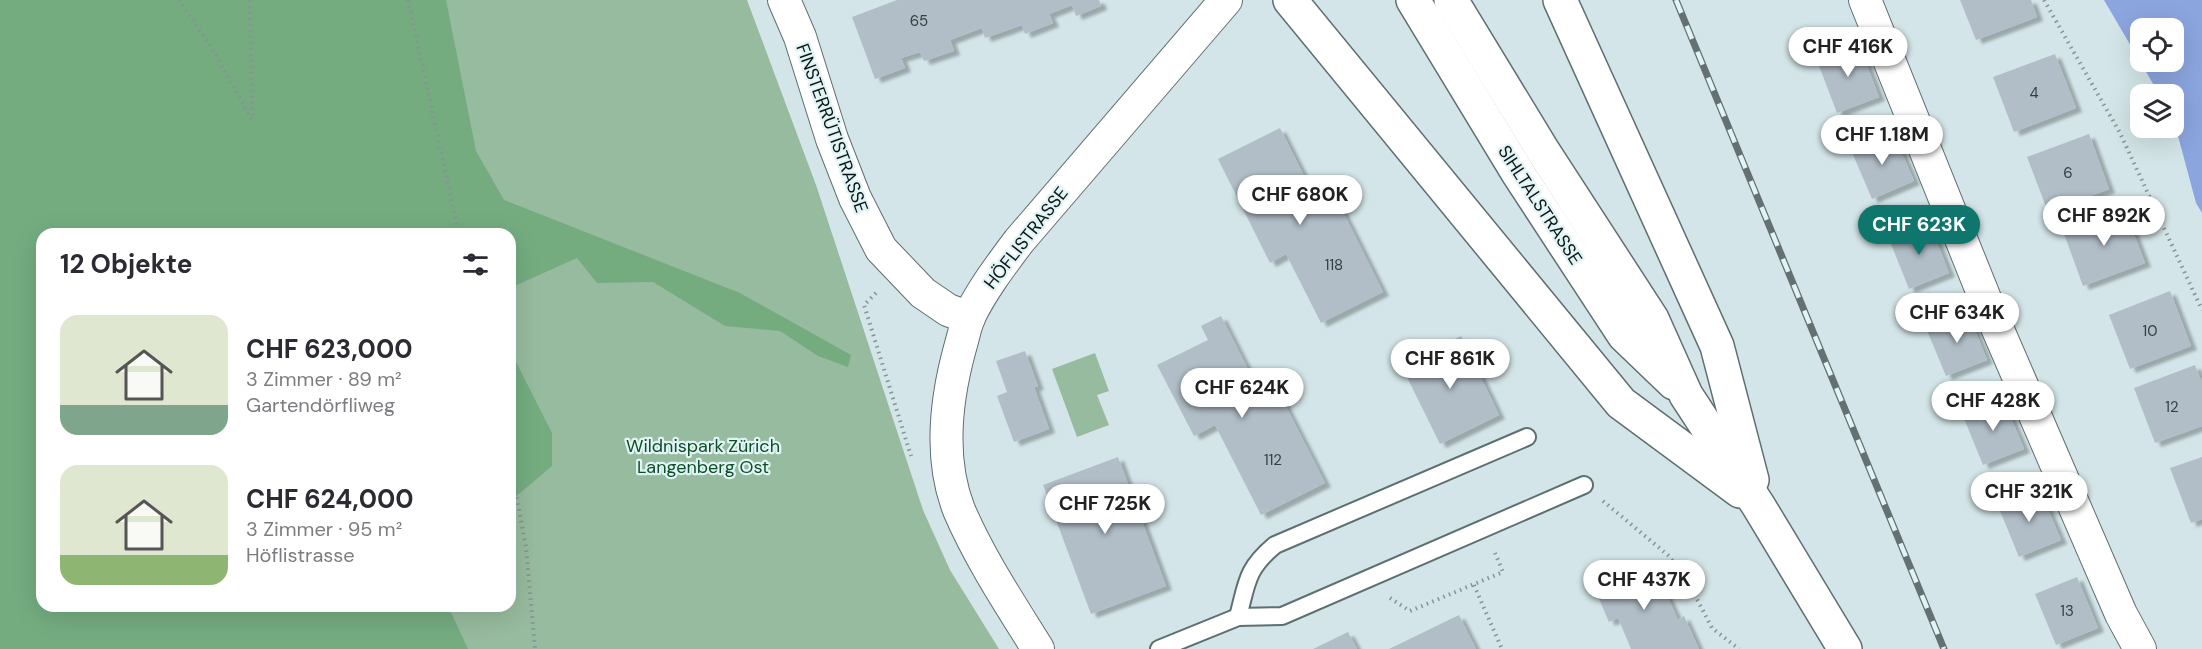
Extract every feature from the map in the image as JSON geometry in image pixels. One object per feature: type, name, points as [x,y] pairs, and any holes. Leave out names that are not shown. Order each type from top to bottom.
[{"type":"main road","points":[[1290,0],[1621,403],[1758,505]]},
{"type":"main road","name":"SIHLTALSTRASSE","points":[[1413,0],[1518,172],[1624,335],[1686,395]]},
{"type":"main road","name":"SIHLTALSTRASSE","points":[[1451,0],[1543,151],[1652,319],[1686,395],[1758,505],[1845,649]]},
{"type":"main road","points":[[1560,0],[1717,346],[1758,505]]},
{"type":"street","name":"FINSTERRÜTISTRASSE","points":[[784,0],[800,37],[832,139],[855,198],[881,249],[922,293],[948,310],[969,318]]},
{"type":"street","name":"HÖFLISTRASSE","points":[[1038,649],[993,577],[959,508],[947,465],[947,429],[954,369],[969,318],[992,277],[1019,241],[1226,0]]},
{"type":"street","points":[[1865,0],[1992,316],[2121,614],[2140,649]]},
{"type":"lane","points":[[1238,617],[1249,572],[1275,545],[1527,437]]},
{"type":"lane","points":[[1159,649],[1238,617],[1282,616],[1584,485]]},
{"type":"path","points":[[179,0],[210,45],[252,120],[250,0]]},
{"type":"path","points":[[408,0],[430,111],[458,228]]},
{"type":"path","points":[[2044,0],[2120,133],[2202,310]]},
{"type":"path","points":[[899,268],[864,305],[912,459]]},
{"type":"path","points":[[1584,485],[1669,556],[1689,584],[1712,628],[1738,649]]},
{"type":"path","points":[[516,494],[526,547],[535,649]]},
{"type":"path","points":[[1375,576],[1384,594],[1410,611],[1474,585],[1503,572],[1484,528]]},
{"type":"path","points":[[1474,585],[1502,649]]},
{"type":"green space","name":"Wildnispark Zürich Langenberg Ost","points":[[0,0],[747,0],[816,185],[923,510],[950,570],[999,649],[0,649]]},
{"type":"green space","points":[[0,0],[446,0],[476,151],[504,200],[740,293],[851,355],[848,367],[818,356],[780,331],[725,326],[653,282],[597,283],[577,258],[516,285],[516,228],[36,228],[36,612],[451,612],[468,649],[0,649]]},
{"type":"green space","points":[[1095,353],[1109,391],[1097,395],[1109,425],[1077,437],[1052,369]]},
{"type":"green space","points":[[516,362],[552,433],[552,466],[516,496]]},
{"type":"water","points":[[2104,0],[2202,0],[2202,213],[2196,203],[2179,138],[2184,138],[2184,84],[2153,84],[2146,72],[2184,72],[2184,18],[2130,18],[2130,45]]},
{"type":"building","points":[[897,0],[1099,0],[1101,6],[1076,16],[1072,5],[1049,14],[1053,23],[1025,34],[1022,25],[985,38],[982,28],[950,40],[954,51],[924,61],[920,52],[901,58],[905,68],[875,79],[852,17]]},
{"type":"building","points":[[1960,0],[2031,0],[2037,17],[1976,40]]},
{"type":"building","points":[[1858,42],[1879,97],[1837,113],[1816,58]]},
{"type":"building","points":[[2055,54],[2076,108],[2014,132],[1993,77]]},
{"type":"building","points":[[1280,128],[1322,212],[1339,204],[1383,292],[1321,323],[1286,254],[1270,263],[1218,159]]},
{"type":"building","points":[[1893,133],[1914,181],[1872,199],[1851,150]]},
{"type":"building","points":[[2089,134],[2109,189],[2048,212],[2027,157]]},
{"type":"building","points":[[2124,208],[2145,263],[2083,286],[2063,231]]},
{"type":"building","points":[[1929,222],[1949,273],[1909,289],[1889,239]]},
{"type":"building","points":[[2170,291],[2191,346],[2130,369],[2109,315]]},
{"type":"building","points":[[1967,311],[1987,360],[1946,376],[1926,328]]},
{"type":"building","points":[[1221,316],[1265,403],[1280,395],[1325,483],[1261,515],[1215,425],[1194,436],[1157,365],[1208,340],[1201,326]]},
{"type":"building","points":[[1461,336],[1499,415],[1440,444],[1401,365]]},
{"type":"building","points":[[1025,351],[1038,386],[1034,387],[1049,429],[1014,442],[997,396],[1007,392],[996,361]]},
{"type":"building","points":[[2195,365],[2202,383],[2202,426],[2155,443],[2134,388]]},
{"type":"building","points":[[2003,399],[2024,449],[1983,465],[1963,416]]},
{"type":"building","points":[[1118,457],[1166,586],[1091,614],[1043,485]]},
{"type":"building","points":[[2202,457],[2202,519],[2191,523],[2170,468]]},
{"type":"building","points":[[2039,489],[2061,540],[2019,557],[1998,506]]},
{"type":"building","points":[[1640,564],[1645,574],[1655,569],[1678,620],[1684,616],[1699,649],[1631,649],[1618,618],[1609,622],[1593,585]]},
{"type":"building","points":[[2077,577],[2098,628],[2056,645],[2035,594]]},
{"type":"building","points":[[1459,615],[1476,649],[1389,649]]},
{"type":"building","points":[[1348,632],[1357,649],[1313,649]]},
{"type":"railway","points":[[1676,0],[1944,649]]}]
